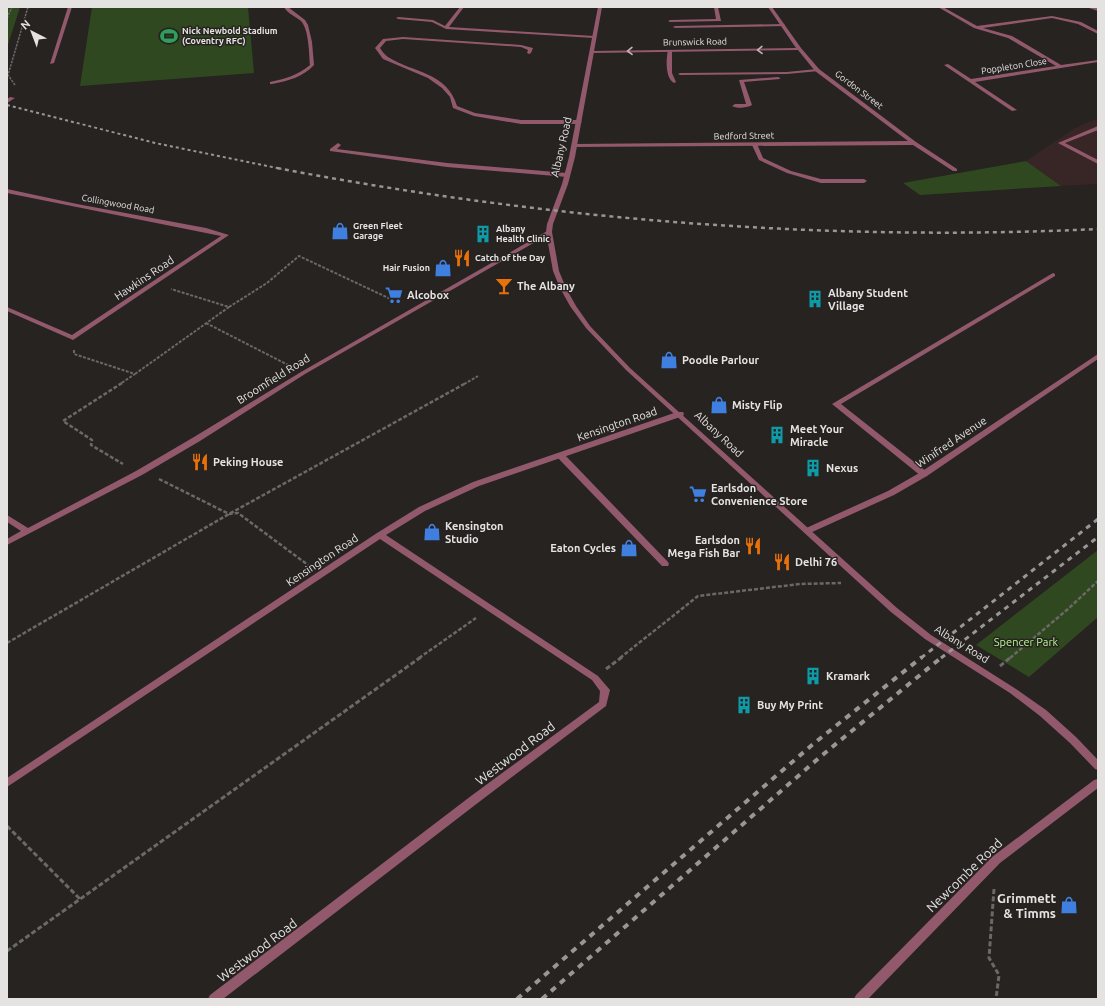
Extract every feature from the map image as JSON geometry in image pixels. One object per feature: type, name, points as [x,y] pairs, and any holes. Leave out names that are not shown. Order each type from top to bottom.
[{"type":"street","points":[[52,63],[70,7]]},
{"type":"street","points":[[272,83],[290,79],[304,73],[312,65],[307,28],[302,20],[290,13],[286,7]]},
{"type":"street","points":[[446,28],[462,7]]},
{"type":"street","name":"Albany Road","points":[[600,7],[574,146],[567,175],[550,224],[549,232],[552,257],[563,288],[588,327],[628,369],[680,414],[807,531],[917,629],[1013,691],[1074,740],[1098,766]]},
{"type":"street","points":[[670,21],[719,20],[716,7]]},
{"type":"street","name":"Gordon Street","points":[[770,7],[799,49],[818,71],[914,143],[955,170]]},
{"type":"street","name":"Poppleton Close","points":[[940,7],[976,27],[1010,37],[1060,67]]},
{"type":"street","points":[[1091,7],[1098,10]]},
{"type":"street","points":[[976,27],[1052,17],[1079,23],[1098,32]]},
{"type":"street","points":[[398,18],[433,21],[446,28],[594,37]]},
{"type":"street","points":[[675,27],[783,26]]},
{"type":"street","points":[[529,53],[530,49],[521,46],[403,38],[385,40],[377,48],[385,58],[430,77],[444,87],[452,98],[455,107],[474,114],[522,122],[579,122]]},
{"type":"street","name":"Brunswick Road","points":[[592,52],[799,49]]},
{"type":"street","points":[[670,51],[670,73],[674,82]]},
{"type":"street","name":"Poppleton Close","points":[[970,81],[1098,61]]},
{"type":"street","name":"Poppleton Close","points":[[946,65],[1014,110]]},
{"type":"street","points":[[680,74],[787,73],[818,71]]},
{"type":"street","points":[[735,106],[749,105],[741,81],[818,71]]},
{"type":"street","points":[[1098,128],[1061,143],[1098,162]]},
{"type":"street","name":"Bedford Street","points":[[574,146],[914,143]]},
{"type":"street","points":[[338,145],[332,150],[447,165],[567,175]]},
{"type":"street","points":[[755,145],[761,160],[789,172],[822,181],[864,181]]},
{"type":"street","name":"Collingwood Road","points":[[7,191],[226,235]]},
{"type":"street","name":"Broomfield Road","points":[[7,542],[139,473],[303,373],[549,232]]},
{"type":"street","name":"Hawkins Road","points":[[73,338],[226,235]]},
{"type":"street","points":[[924,474],[836,404],[1053,274]]},
{"type":"street","points":[[7,309],[73,338]]},
{"type":"street","name":"Winifred Avenue","points":[[807,531],[891,493],[924,474],[1098,356]]},
{"type":"street","name":"Kensington Road","points":[[7,783],[322,575],[380,534],[422,509],[476,484],[680,414]]},
{"type":"street","points":[[560,455],[665,564]]},
{"type":"street","points":[[7,518],[27,532]]},
{"type":"street","name":"Westwood Road","points":[[214,999],[469,804],[603,704],[605,690],[595,678],[380,534]]},
{"type":"street","name":"Newcombe Road","points":[[860,999],[996,860],[1098,783]]},
{"type":"path","points":[[7,18],[12,7]]},
{"type":"path","points":[[10,100],[16,87],[7,75],[28,7]]},
{"type":"path","points":[[322,575],[238,513],[229,514],[159,479],[139,473],[91,445],[92,440],[63,421],[135,374],[229,307],[267,283],[299,256],[412,310]]},
{"type":"path","points":[[155,283],[229,307]]},
{"type":"path","points":[[206,323],[303,373]]},
{"type":"path","points":[[73,338],[74,354],[135,374]]},
{"type":"path","points":[[7,643],[229,514],[478,376]]},
{"type":"path","points":[[987,674],[1005,663],[1098,581]]},
{"type":"path","points":[[595,678],[698,596],[800,584],[826,583]]},
{"type":"path","points":[[7,951],[81,900],[397,673],[491,608]]},
{"type":"path","points":[[7,826],[81,900]]},
{"type":"path","points":[[996,860],[989,958],[999,975],[996,999]]},
{"type":"shaded area","points":[[1098,118],[1098,184],[1061,186],[1026,161],[1075,128]]},
{"type":"green space","points":[[7,7],[20,7],[7,48]]},
{"type":"green space","name":"Nick Newbold Stadium (Coventry RFC)","points":[[92,7],[248,7],[254,73],[80,86]]},
{"type":"green space","points":[[1026,161],[1061,186],[920,195],[903,183]]},
{"type":"green space","name":"Spencer Park","points":[[1098,550],[1098,617],[1029,677],[976,645]]},
{"type":"railway","points":[[7,105],[155,143],[278,168]]},
{"type":"railway","points":[[278,168],[379,186],[481,201],[583,214],[686,223],[789,229],[892,232],[995,232],[1098,229]]},
{"type":"railway","points":[[278,168],[282,169]]},
{"type":"railway","points":[[921,658],[1098,519]]},
{"type":"railway","points":[[941,658],[1098,537]]},
{"type":"railway","points":[[517,999],[812,745],[922,657]]},
{"type":"railway","points":[[542,999],[820,757],[942,657]]},
{"type":"place","name":"Nick Newbold Stadium (Coventry RFC)","points":[[169,36]]},
{"type":"place","name":"Green Fleet Garage","points":[[340,231]]},
{"type":"place","name":"Albany Health Clinic","points":[[483,234]]},
{"type":"place","name":"Catch of the Day","points":[[462,258]]},
{"type":"place","name":"Hair Fusion","points":[[443,268]]},
{"type":"place","name":"The Albany","points":[[504,286]]},
{"type":"place","name":"Alcobox","points":[[394,295]]},
{"type":"place","name":"Albany Student Village","points":[[815,299]]},
{"type":"place","name":"Poodle Parlour","points":[[669,360]]},
{"type":"place","name":"Misty Flip","points":[[719,405]]},
{"type":"place","name":"Meet Your Miracle","points":[[777,435]]},
{"type":"place","name":"Peking House","points":[[200,462]]},
{"type":"place","name":"Nexus","points":[[813,468]]},
{"type":"place","name":"Earlsdon Convenience Store","points":[[698,494]]},
{"type":"place","name":"Kensington Studio","points":[[432,532]]},
{"type":"place","name":"Earlsdon Mega Fish Bar","points":[[753,546]]},
{"type":"place","name":"Eaton Cycles","points":[[629,548]]},
{"type":"place","name":"Delhi 76","points":[[782,562]]},
{"type":"place","name":"Kramark","points":[[813,676]]},
{"type":"place","name":"Buy My Print","points":[[744,705]]},
{"type":"place","name":"Grimmett & Timms","points":[[1069,905]]}]
